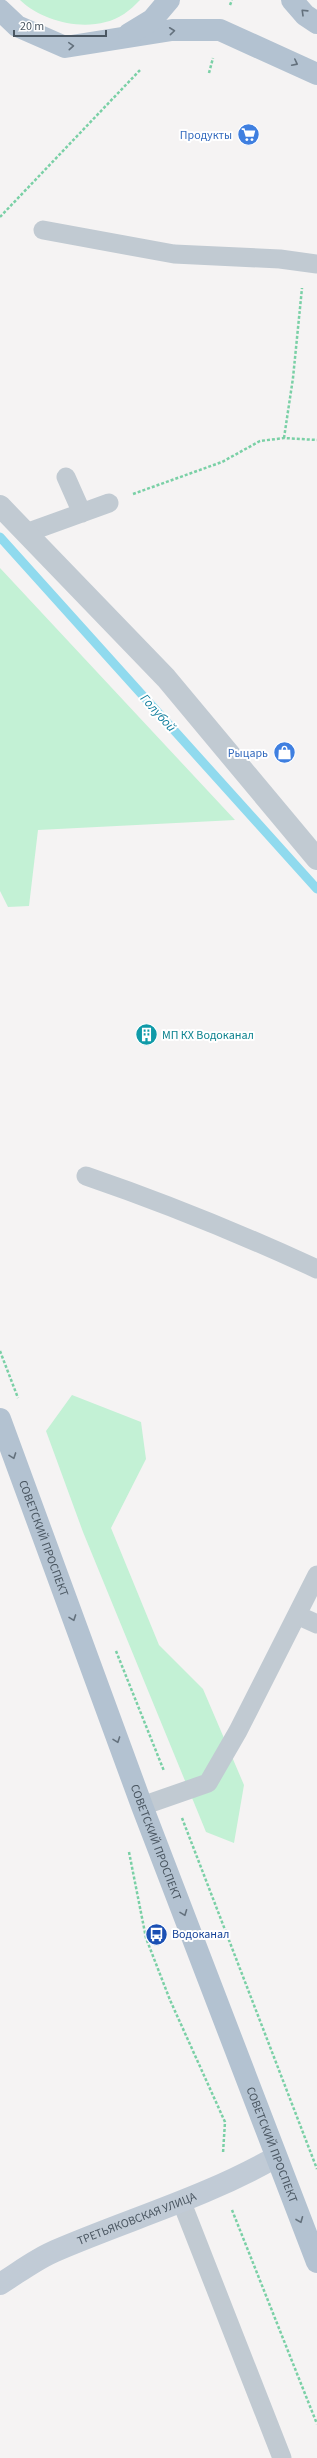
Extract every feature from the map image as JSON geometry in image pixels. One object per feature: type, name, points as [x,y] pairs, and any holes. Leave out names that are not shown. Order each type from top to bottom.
[{"type":"main road","points":[[120,40],[152,20],[168,0]]},
{"type":"main road","points":[[292,0],[305,15],[317,23]]},
{"type":"main road","points":[[0,10],[17,26],[65,47],[120,40],[172,30],[220,30],[317,74]]},
{"type":"main road","name":"СОВЕТСКИЙ ПРОСПЕКТ","points":[[0,1420],[142,1806],[317,2262]]},
{"type":"street","points":[[0,506],[166,678],[317,859]]},
{"type":"street","name":"ТРЕТЬЯКОВСКАЯ УЛИЦА","points":[[0,2284],[54,2252],[182,2203],[247,2174],[276,2157]]},
{"type":"lane","points":[[43,230],[174,254],[280,259],[317,264]]},
{"type":"lane","points":[[66,477],[82,513]]},
{"type":"lane","points":[[26,533],[109,503]]},
{"type":"lane","points":[[86,1176],[169,1205],[255,1240],[317,1270]]},
{"type":"lane","points":[[142,1806],[208,1783],[238,1731],[317,1575]]},
{"type":"lane","points":[[297,1615],[317,1624]]},
{"type":"lane","points":[[182,2203],[282,2458]]},
{"type":"path","points":[[0,217],[141,68]]},
{"type":"path","points":[[284,438],[293,378],[302,283]]},
{"type":"path","points":[[109,503],[222,462],[260,441],[284,438],[317,440]]},
{"type":"path","points":[[0,1351],[20,1403]]},
{"type":"path","points":[[115,1647],[317,2169]]},
{"type":"path","points":[[128,1847],[146,1938],[170,2000],[225,2122],[221,2185],[317,2424]]},
{"type":"green space","points":[[20,0],[140,0],[124,14],[112,20],[99,24],[85,25],[70,24],[43,15],[30,8]]},
{"type":"green space","points":[[0,568],[235,820],[38,830],[29,906],[8,907],[0,891]]},
{"type":"green space","points":[[72,1395],[141,1422],[146,1459],[111,1528],[159,1645],[203,1689],[244,1785],[234,1843],[206,1832],[83,1532],[46,1431]]},
{"type":"waterway","name":"Голубой","points":[[0,537],[317,889]]},
{"type":"place","name":"Продукты","points":[[248,135]]},
{"type":"place","name":"Рыцарь","points":[[284,753]]},
{"type":"place","name":"МП КХ Водоканал","points":[[147,1035]]},
{"type":"place","name":"Водоканал","points":[[157,1934]]}]
